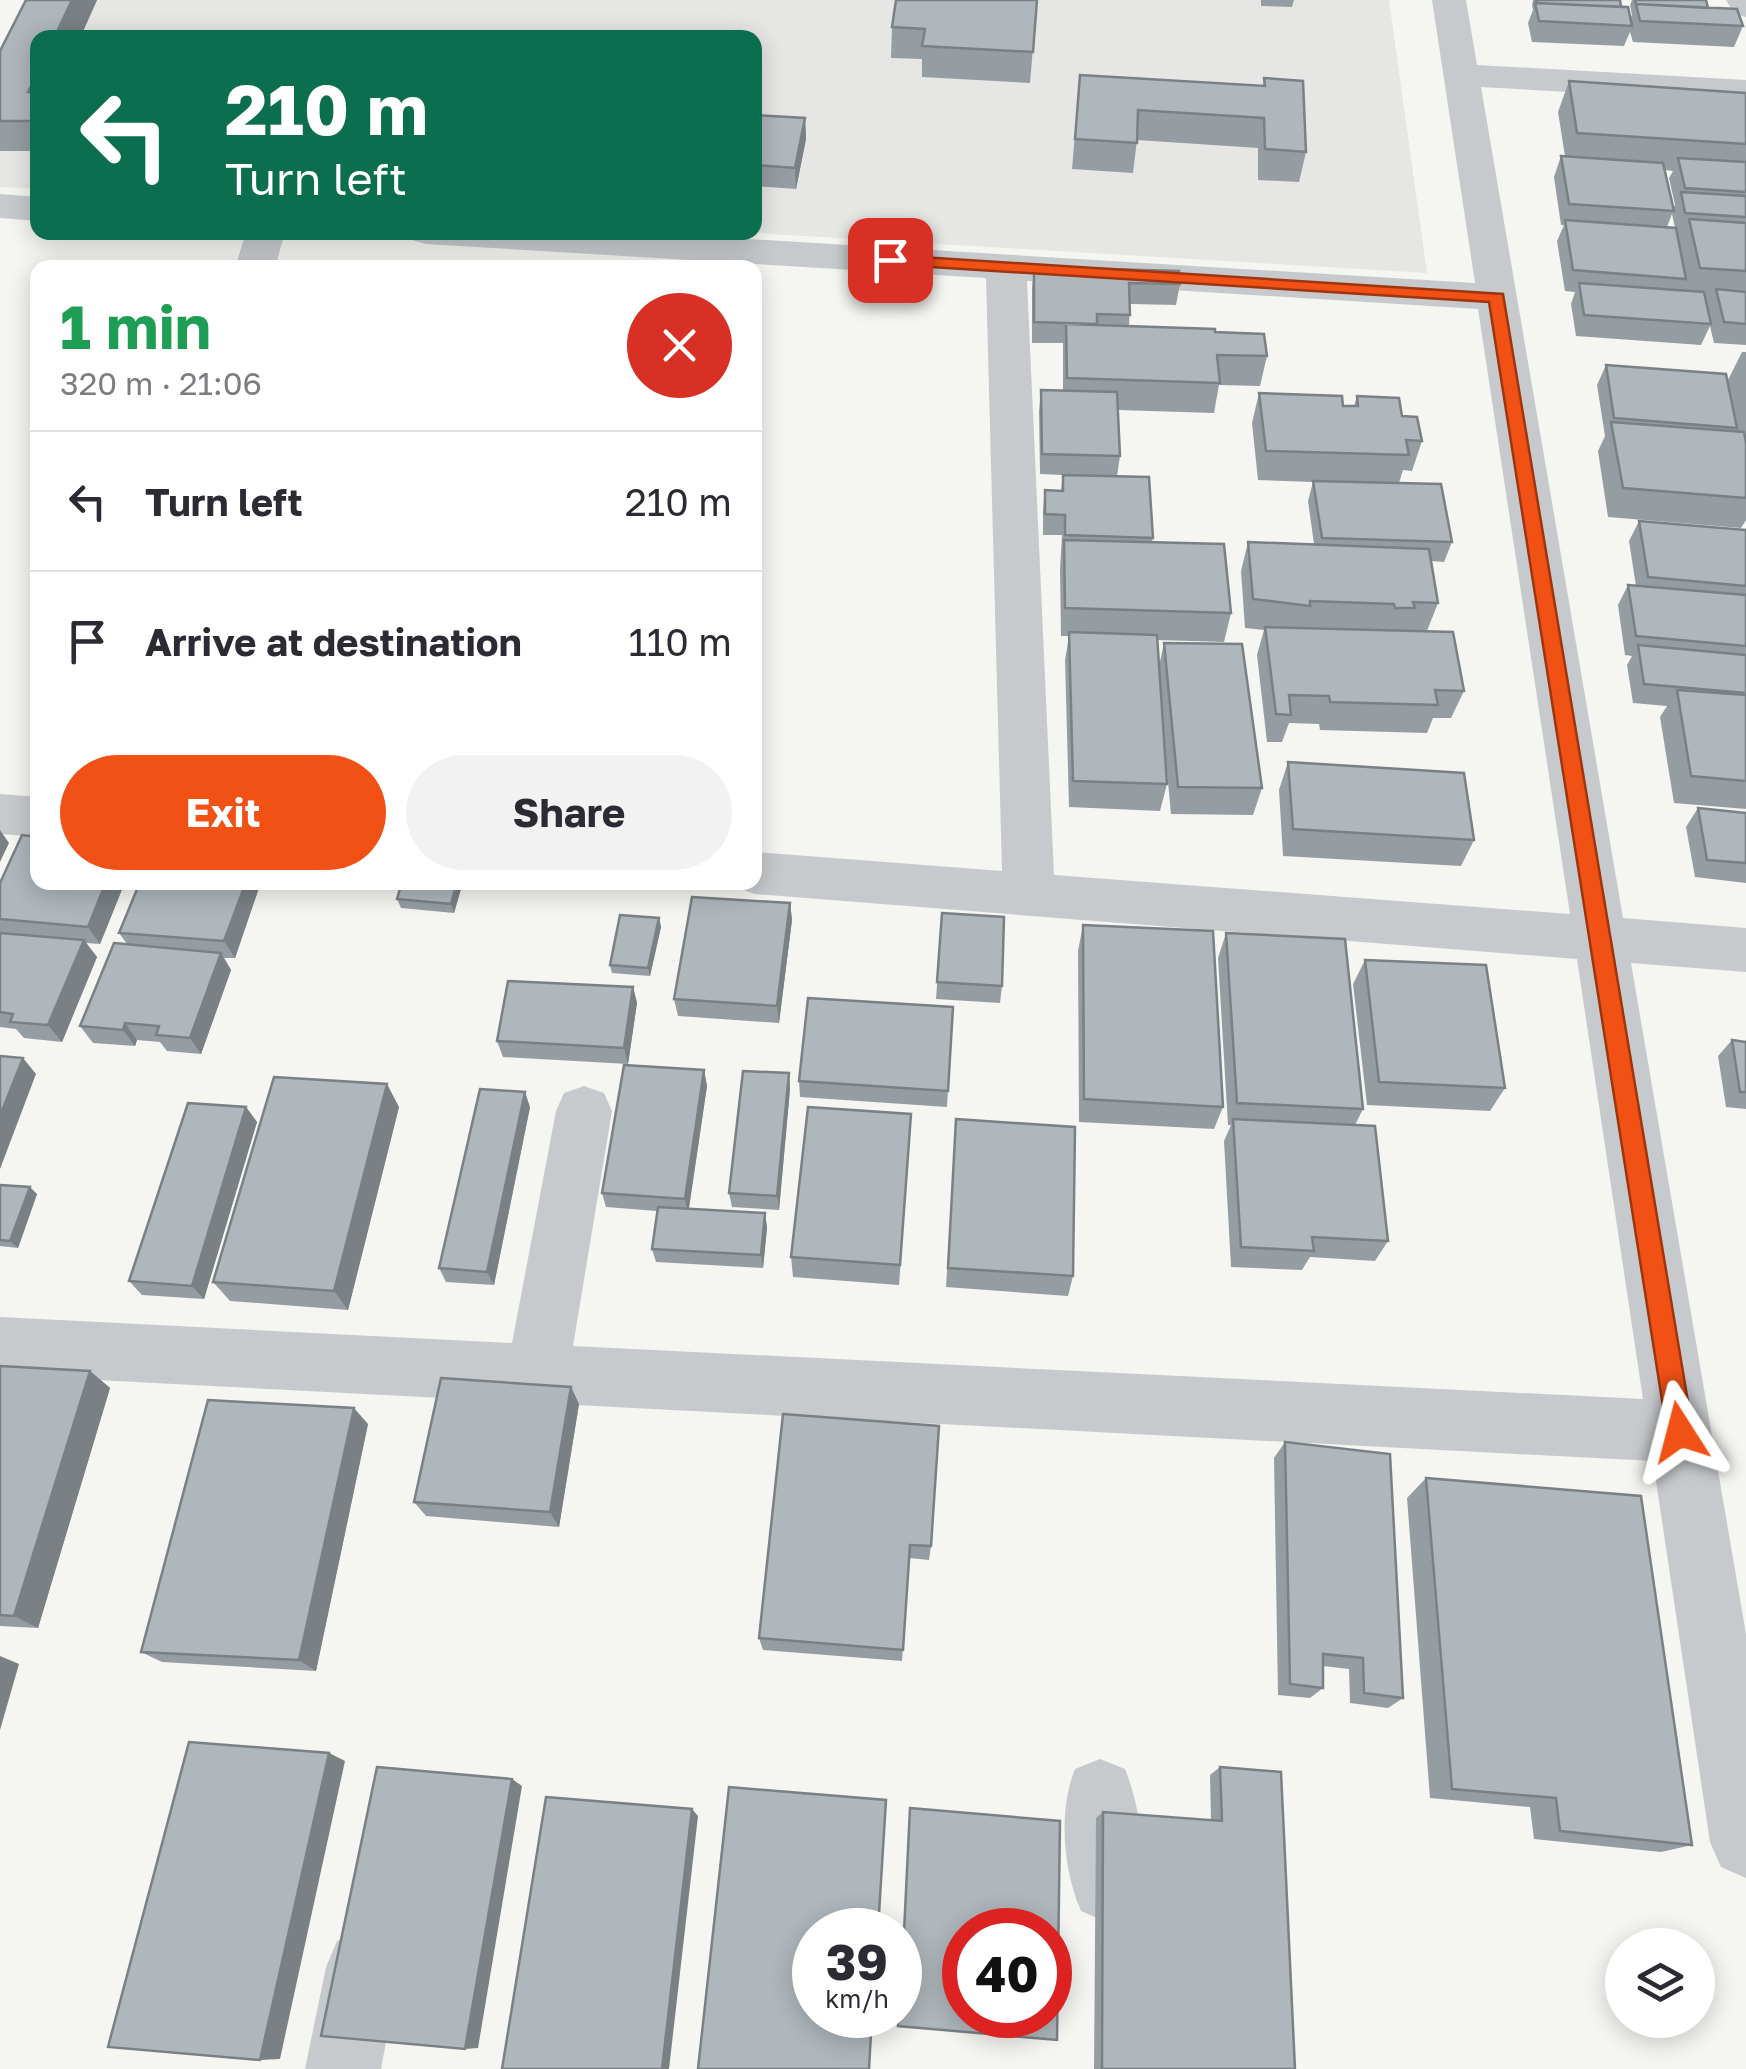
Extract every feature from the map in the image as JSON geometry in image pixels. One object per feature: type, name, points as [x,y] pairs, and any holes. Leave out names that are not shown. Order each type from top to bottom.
[{"type":"street","points":[[1449,0],[1746,1842]]},
{"type":"street","points":[[1461,75],[1746,91]]},
{"type":"street","points":[[0,206],[30,208]]},
{"type":"street","points":[[490,240],[617,256],[747,260]]},
{"type":"street","points":[[762,260],[1006,268],[1497,297]]},
{"type":"street","points":[[1006,268],[1029,894]]},
{"type":"street","points":[[0,814],[30,816]]},
{"type":"street","points":[[762,874],[1746,950]]},
{"type":"street","points":[[537,1373],[584,1111]]},
{"type":"street","points":[[0,1346],[1680,1432]]},
{"type":"street","points":[[1100,1794],[1110,1951]]},
{"type":"street","points":[[343,2069],[377,1895]]},
{"type":"shaded area","points":[[41,0],[1389,0],[1427,273],[762,233],[762,30],[30,30],[30,189],[0,187],[0,80]]},
{"type":"building","points":[[26,0],[72,0],[58,30],[30,30],[30,121],[0,121],[0,51]]},
{"type":"building","points":[[896,0],[1037,0],[1033,52],[922,46],[925,29],[892,27]]},
{"type":"building","points":[[1536,0],[1620,0],[1621,7],[1537,3]]},
{"type":"building","points":[[1635,0],[1706,0],[1708,8],[1636,4],[1637,9]]},
{"type":"building","points":[[1535,3],[1628,7],[1632,26],[1539,21]]},
{"type":"building","points":[[1636,4],[1737,9],[1743,26],[1640,21]]},
{"type":"building","points":[[1080,75],[1265,86],[1264,78],[1303,81],[1306,152],[1265,149],[1264,118],[1138,110],[1137,143],[1075,139]]},
{"type":"building","points":[[1569,81],[1746,93],[1746,144],[1577,133]]},
{"type":"building","points":[[762,115],[805,118],[795,168],[762,166]]},
{"type":"building","points":[[1561,156],[1663,163],[1674,211],[1569,204]]},
{"type":"building","points":[[1678,158],[1746,162],[1746,192],[1685,188]]},
{"type":"building","points":[[1681,192],[1746,196],[1746,217],[1685,213]]},
{"type":"building","points":[[1689,219],[1746,223],[1746,271],[1700,268]]},
{"type":"building","points":[[1565,220],[1676,228],[1686,279],[1573,270]]},
{"type":"building","points":[[1034,267],[1179,271],[1180,284],[1129,283],[1130,315],[1097,314],[1097,324],[1034,322]]},
{"type":"building","points":[[1579,283],[1704,292],[1711,324],[1584,315]]},
{"type":"building","points":[[1716,289],[1746,292],[1746,324],[1724,322]]},
{"type":"building","points":[[1066,324],[1264,334],[1267,356],[1217,355],[1220,383],[1067,378]]},
{"type":"building","points":[[1606,365],[1726,374],[1737,428],[1614,418]]},
{"type":"building","points":[[1041,390],[1117,392],[1120,456],[1042,454]]},
{"type":"building","points":[[1259,393],[1342,396],[1343,406],[1358,406],[1357,396],[1399,398],[1402,416],[1417,417],[1422,441],[1406,440],[1409,455],[1266,451]]},
{"type":"building","points":[[1611,422],[1744,432],[1746,498],[1623,488]]},
{"type":"building","points":[[1063,475],[1149,477],[1153,538],[1065,535],[1065,515],[1045,514],[1045,490],[1063,491]]},
{"type":"building","points":[[1313,481],[1441,484],[1452,542],[1322,538]]},
{"type":"building","points":[[1639,521],[1746,530],[1746,586],[1648,577]]},
{"type":"building","points":[[1064,540],[1224,544],[1231,613],[1065,608]]},
{"type":"building","points":[[1248,542],[1429,549],[1438,603],[1413,602],[1415,608],[1395,608],[1394,604],[1310,601],[1310,606],[1253,599]]},
{"type":"building","points":[[1628,585],[1746,595],[1746,646],[1636,636]]},
{"type":"building","points":[[1265,627],[1453,632],[1464,691],[1435,690],[1438,705],[1330,702],[1329,696],[1289,695],[1291,715],[1276,714]]},
{"type":"building","points":[[1069,632],[1157,635],[1167,784],[1073,781]]},
{"type":"building","points":[[1164,643],[1242,644],[1262,788],[1178,787]]},
{"type":"building","points":[[1638,645],[1746,655],[1746,693],[1644,684]]},
{"type":"building","points":[[1677,690],[1746,695],[1746,781],[1691,776]]},
{"type":"building","points":[[1288,762],[1464,773],[1474,840],[1293,829]]},
{"type":"building","points":[[1698,808],[1746,813],[1746,863],[1707,860]]},
{"type":"building","points":[[22,835],[30,836],[30,890],[103,890],[88,927],[0,919],[0,883]]},
{"type":"building","points":[[137,890],[243,890],[224,941],[119,933]]},
{"type":"building","points":[[400,890],[455,890],[451,904],[397,899]]},
{"type":"building","points":[[692,897],[790,903],[777,1006],[674,999]]},
{"type":"building","points":[[942,913],[1004,917],[1002,986],[937,982]]},
{"type":"building","points":[[620,915],[659,918],[648,968],[610,965]]},
{"type":"building","points":[[1083,925],[1213,931],[1223,1107],[1084,1099]]},
{"type":"building","points":[[0,933],[84,940],[48,1025],[10,1022],[13,1014],[0,1012]]},
{"type":"building","points":[[1226,933],[1345,939],[1363,1109],[1237,1103]]},
{"type":"building","points":[[114,943],[221,953],[190,1038],[156,1035],[159,1026],[125,1023],[123,1030],[80,1026]]},
{"type":"building","points":[[1365,960],[1486,965],[1505,1088],[1379,1082]]},
{"type":"building","points":[[508,981],[633,987],[624,1048],[497,1041]]},
{"type":"building","points":[[808,998],[953,1007],[948,1091],[799,1081]]},
{"type":"building","points":[[1732,1040],[1746,1042],[1746,1092],[1740,1092]]},
{"type":"building","points":[[0,1056],[23,1058],[0,1116]]},
{"type":"building","points":[[624,1065],[704,1070],[685,1199],[602,1193]]},
{"type":"building","points":[[743,1071],[789,1073],[777,1196],[729,1193]]},
{"type":"building","points":[[274,1077],[387,1084],[334,1291],[213,1282]]},
{"type":"building","points":[[480,1089],[525,1092],[487,1272],[439,1268]]},
{"type":"building","points":[[188,1103],[246,1107],[192,1286],[129,1281]]},
{"type":"building","points":[[808,1107],[911,1114],[900,1265],[791,1257]]},
{"type":"building","points":[[956,1119],[1075,1127],[1073,1276],[948,1268]]},
{"type":"building","points":[[1233,1119],[1375,1126],[1388,1241],[1312,1237],[1314,1251],[1241,1247]]},
{"type":"building","points":[[0,1185],[30,1187],[10,1241],[0,1240]]},
{"type":"building","points":[[658,1207],[765,1213],[761,1255],[652,1249]]},
{"type":"building","points":[[0,1366],[90,1371],[14,1616],[0,1615]]},
{"type":"building","points":[[441,1378],[571,1387],[550,1512],[414,1502]]},
{"type":"building","points":[[208,1400],[354,1408],[299,1660],[141,1652]]},
{"type":"building","points":[[783,1414],[939,1426],[931,1546],[910,1545],[903,1650],[759,1638]]},
{"type":"building","points":[[1285,1442],[1390,1454],[1403,1698],[1364,1693],[1363,1658],[1323,1654],[1323,1688],[1290,1684]]},
{"type":"building","points":[[1426,1478],[1641,1496],[1692,1845],[1560,1831],[1556,1798],[1452,1789]]},
{"type":"building","points":[[189,1742],[329,1753],[260,2060],[108,2047]]},
{"type":"building","points":[[377,1767],[512,1779],[465,2049],[321,2036]]},
{"type":"building","points":[[1220,1767],[1281,1772],[1295,2069],[1102,2069],[1103,1812],[1222,1821]]},
{"type":"building","points":[[729,1787],[886,1800],[879,1908],[792,1908],[792,2038],[871,2038],[869,2069],[698,2069]]},
{"type":"building","points":[[546,1797],[692,1809],[662,2069],[502,2069]]},
{"type":"building","points":[[910,1808],[1060,1821],[1059,1908],[942,1908],[942,2030],[922,2028],[922,1908],[905,1908]]},
{"type":"route","points":[[890,260],[1497,297],[1680,1432]]}]
